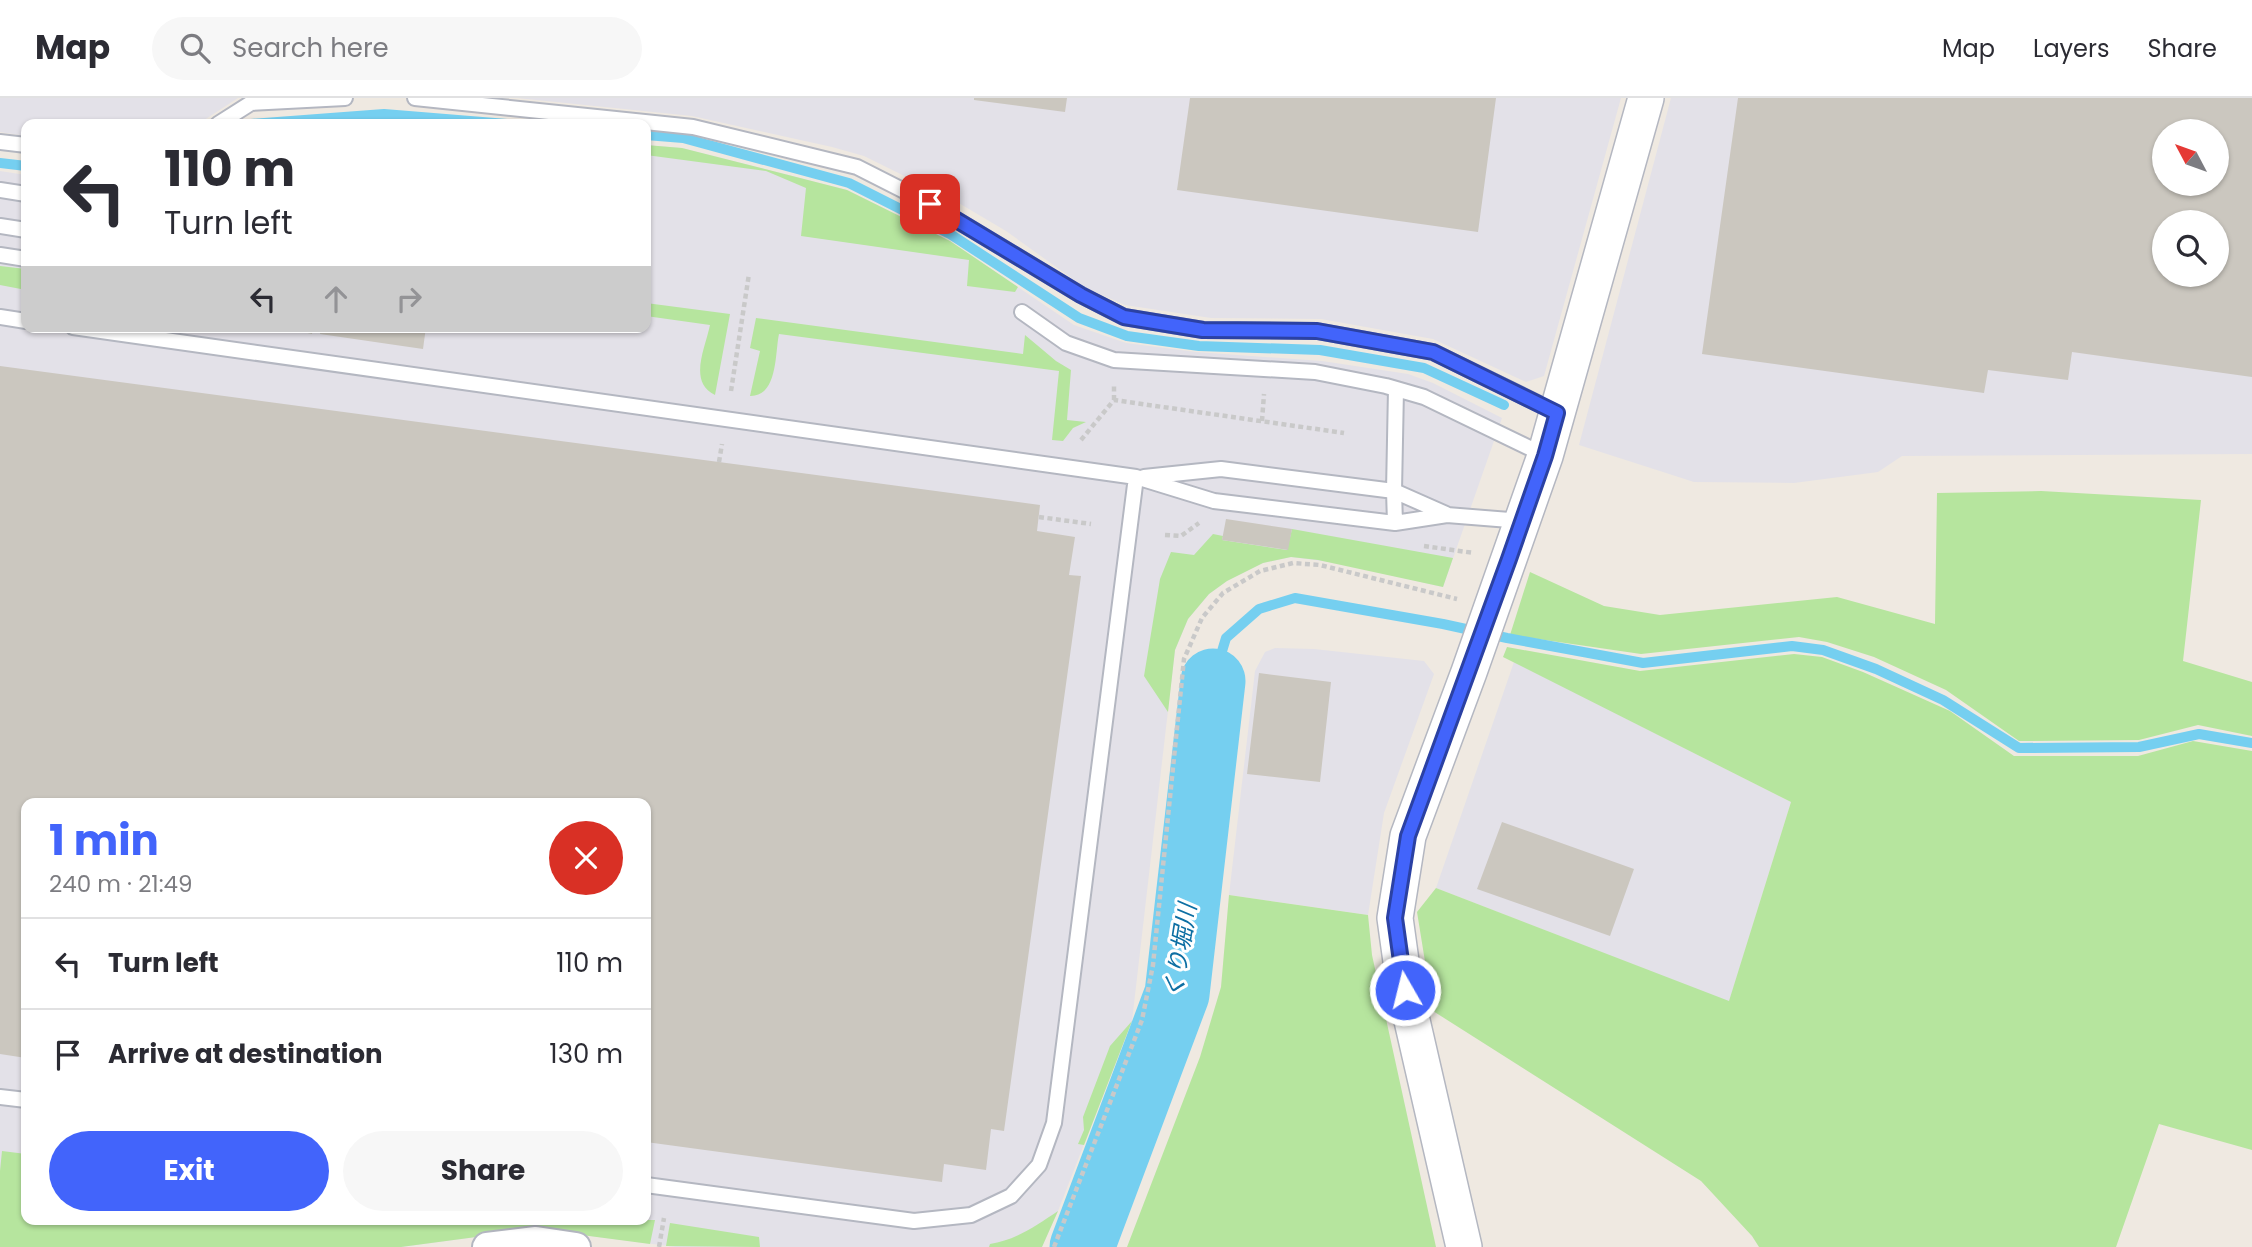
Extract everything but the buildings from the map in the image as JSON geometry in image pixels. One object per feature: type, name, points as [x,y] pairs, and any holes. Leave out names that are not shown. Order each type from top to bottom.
[{"type":"street","points":[[1464,1247],[1405,990],[1395,918],[1408,836],[1545,456],[1646,98]]},
{"type":"street","points":[[487,1247],[536,1241],[576,1247]]},
{"type":"lane","points":[[226,119],[251,103],[345,98]]},
{"type":"lane","points":[[415,98],[616,119]]},
{"type":"lane","points":[[651,123],[693,127],[857,167],[930,204],[1081,295],[1124,317],[1203,330],[1317,331],[1433,352],[1557,413]]},
{"type":"lane","points":[[0,142],[21,144]]},
{"type":"lane","points":[[0,190],[21,193]]},
{"type":"lane","points":[[0,226],[21,229]]},
{"type":"lane","points":[[0,255],[21,258]]},
{"type":"lane","points":[[1022,312],[1066,344],[1114,360],[1315,372],[1396,389],[1424,397],[1545,456]]},
{"type":"lane","points":[[0,317],[21,320]]},
{"type":"lane","points":[[165,334],[1136,477],[1214,501],[1395,523],[1447,515],[1522,521]]},
{"type":"lane","points":[[1395,523],[1396,389]]},
{"type":"lane","points":[[1136,477],[1222,469],[1394,491],[1447,515]]},
{"type":"lane","points":[[651,1186],[914,1221],[971,1215],[1011,1196],[1039,1165],[1054,1123],[1136,477]]},
{"type":"lane","points":[[0,1097],[21,1099]]},
{"type":"path","points":[[731,391],[749,274]]},
{"type":"path","points":[[1081,440],[1114,400],[1344,433]]},
{"type":"path","points":[[719,462],[722,444]]},
{"type":"path","points":[[1039,517],[1091,524]]},
{"type":"path","points":[[1054,1247],[1142,1020],[1153,965],[1184,659],[1202,618],[1223,593],[1260,570],[1293,563],[1320,565],[1492,607]]},
{"type":"path","points":[[659,1247],[664,1218]]},
{"type":"shaded area","points":[[0,98],[238,98],[206,119],[21,119],[21,135],[0,132]]},
{"type":"shaded area","points":[[517,98],[1621,98],[1544,376],[1526,382],[1433,339],[1321,319],[1211,318],[1125,305],[1084,287],[1006,231],[957,202],[864,156],[692,116]]},
{"type":"shaded area","points":[[1671,98],[2252,98],[2252,454],[1902,456],[1878,472],[1794,483],[1694,482],[1579,445]]},
{"type":"shaded area","points":[[651,145],[682,148],[847,190],[950,241],[1074,325],[1126,343],[1196,352],[1322,361],[1408,374],[1433,383],[1502,418],[1443,587],[1337,563],[1291,557],[1263,563],[1227,581],[1209,594],[1188,619],[1175,650],[1132,1021],[1042,1247],[676,1247],[536,1229],[401,1247],[0,1247],[0,171],[21,174],[21,333],[651,333]]},
{"type":"shaded area","points":[[1275,648],[1314,649],[1424,661],[1434,674],[1384,813],[1368,915],[1229,895],[1255,671],[1265,652]]},
{"type":"shaded area","points":[[1514,662],[1791,802],[1729,1002],[1436,888]]},
{"type":"green space","points":[[651,145],[682,148],[847,190],[950,241],[1018,287],[1015,292],[967,286],[969,260],[801,236],[806,188],[766,171],[651,156]]},
{"type":"green space","points":[[0,266],[21,268],[21,289],[0,285]]},
{"type":"green space","points":[[651,304],[730,314],[715,395],[702,382],[700,373],[710,325],[651,317]]},
{"type":"green space","points":[[756,318],[1023,354],[1025,335],[1071,370],[1067,420],[1086,422],[1073,428],[1063,441],[1052,440],[1059,371],[779,334],[770,382],[759,394],[750,396],[760,351],[750,348]]},
{"type":"green space","points":[[2041,491],[2201,500],[2183,661],[2252,682],[2252,736],[2198,725],[2139,740],[2019,741],[1946,690],[1874,657],[1827,642],[1799,637],[1641,654],[1510,635],[1530,572],[1604,606],[1660,615],[1837,597],[1935,624],[1937,493]]},
{"type":"green space","points":[[1292,529],[1453,558],[1443,587],[1318,560],[1291,557],[1263,563],[1227,581],[1209,594],[1188,619],[1175,650],[1168,712],[1144,676],[1160,579],[1171,552],[1194,555],[1213,534],[1223,536],[1222,540],[1287,550]]},
{"type":"green space","points":[[1507,647],[1640,671],[1794,654],[1822,657],[1863,672],[1950,711],[2014,756],[2138,756],[2193,741],[2252,751],[2252,1150],[2159,1124],[2116,1247],[1759,1247],[1701,1181],[1433,1011],[1417,912],[1436,888],[1729,1001],[1791,802],[1503,657]]},
{"type":"green space","points":[[1229,895],[1368,915],[1372,955],[1436,1247],[1127,1247],[1200,1057],[1221,987]]},
{"type":"green space","points":[[1132,1021],[1084,1145],[1078,1144],[1084,1130],[1083,1117],[1110,1046]]},
{"type":"green space","points":[[2,1151],[21,1153],[21,1225],[651,1225],[651,1220],[655,1220],[650,1244],[536,1229],[401,1247],[0,1247]]},
{"type":"green space","points":[[1058,1211],[1042,1247],[989,1247],[990,1244],[1026,1231]]},
{"type":"green space","points":[[670,1223],[759,1237],[760,1247],[666,1246]]},
{"type":"waterway","points":[[318,119],[384,114],[446,119]]},
{"type":"waterway","points":[[651,135],[683,138],[849,183],[950,234],[1079,318],[1127,336],[1199,346],[1320,350],[1424,368],[1504,405]]},
{"type":"waterway","points":[[0,163],[21,165]]},
{"type":"waterway","points":[[1213,681],[1226,638],[1259,609],[1295,598],[1643,663],[1792,646],[1823,650],[1876,669],[1943,700],[2019,748],[2139,747],[2199,734],[2252,743]]},
{"type":"waterway","name":"くり堀川","points":[[1082,1247],[1177,994],[1213,681]]},
{"type":"route","points":[[930,204],[1081,295],[1124,317],[1203,330],[1317,331],[1433,352],[1557,413],[1509,559],[1408,836],[1395,918],[1405,990]]}]
